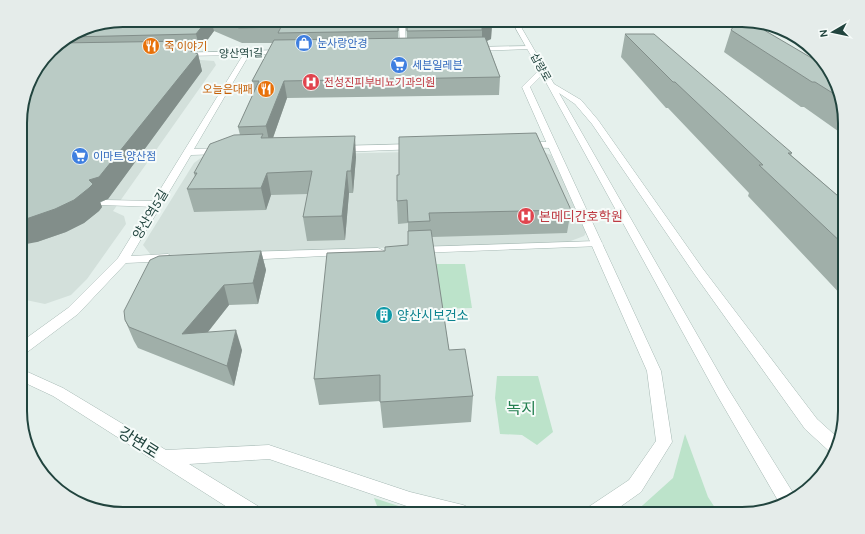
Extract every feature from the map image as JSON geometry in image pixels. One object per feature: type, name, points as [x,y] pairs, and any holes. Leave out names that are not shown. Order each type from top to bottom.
[{"type":"street","points":[[402,27],[403,50]]},
{"type":"street","name":"삽량로","points":[[518,27],[722,391],[786,496]]},
{"type":"street","points":[[467,49],[530,48]]},
{"type":"street","points":[[395,50],[411,50]]},
{"type":"street","name":"양산역1길","points":[[170,54],[294,52]]},
{"type":"street","name":"양산역5길","points":[[27,344],[73,311],[123,260],[247,53]]},
{"type":"street","points":[[543,70],[526,87],[654,371],[664,442],[635,486],[604,507]]},
{"type":"street","points":[[551,85],[578,102],[595,122],[708,285],[812,424],[832,444]]},
{"type":"street","points":[[519,145],[551,144]]},
{"type":"street","points":[[327,149],[423,147]]},
{"type":"street","points":[[188,152],[232,151]]},
{"type":"street","points":[[105,203],[156,204]]},
{"type":"street","points":[[409,250],[597,244]]},
{"type":"street","points":[[231,256],[393,251]]},
{"type":"street","points":[[123,260],[177,258]]},
{"type":"street","name":"강변로","points":[[27,378],[58,392],[243,507]]},
{"type":"street","points":[[165,458],[269,452],[410,500],[436,507]]},
{"type":"shaded area","name":"이마트 양산점","points":[[201,60],[214,61],[216,65],[113,211],[124,216],[126,224],[87,279],[71,295],[45,304],[27,300],[27,123],[30,98],[34,86],[49,63]]},
{"type":"shaded area","points":[[535,149],[551,155],[587,231],[584,236],[568,242],[151,255],[143,245],[194,163],[202,157]]},
{"type":"green space","points":[[431,264],[465,264],[472,308],[438,309]]},
{"type":"green space","name":"녹지","points":[[497,376],[538,376],[553,432],[537,445],[522,435],[500,434],[495,398]]},
{"type":"green space","points":[[685,434],[708,497],[714,507],[641,507],[673,478]]},
{"type":"green space","points":[[374,498],[402,507],[377,507]]},
{"type":"building","points":[[202,27],[196,34],[82,37],[98,30],[110,28]]},
{"type":"building","points":[[236,27],[281,27],[239,28]]},
{"type":"building","points":[[281,27],[398,27],[398,31],[278,33]]},
{"type":"building","points":[[407,27],[484,27],[482,28],[482,30],[407,31]]},
{"type":"building","points":[[733,27],[763,29],[813,59],[825,75],[834,94],[815,82],[812,82],[731,30]]},
{"type":"building","points":[[625,34],[654,34],[792,153],[788,153],[838,196],[838,239],[759,165],[763,165],[675,82],[673,82]]},
{"type":"building","points":[[485,37],[500,77],[284,81],[266,126],[238,127],[259,81],[252,81],[274,40]]},
{"type":"building","name":"이마트 양산점","points":[[190,41],[184,48],[198,54],[99,177],[89,180],[93,184],[89,188],[74,200],[55,209],[27,219],[27,123],[30,98],[34,86],[47,65],[60,51],[71,43]]},
{"type":"building","points":[[536,133],[571,210],[429,213],[430,221],[408,222],[407,200],[397,201],[399,137]]},
{"type":"building","points":[[263,134],[261,138],[355,136],[351,171],[347,171],[342,216],[303,217],[312,171],[267,173],[261,188],[187,189],[197,173],[194,173],[210,144],[234,135]]},
{"type":"building","name":"양산시보건소","points":[[431,230],[449,350],[465,349],[473,396],[380,402],[380,375],[314,379],[327,253],[385,251],[385,247],[408,245],[408,231]]},
{"type":"building","points":[[261,251],[253,283],[224,285],[182,334],[236,330],[227,366],[129,327],[125,320],[124,311],[150,260],[159,256]]},
{"type":"place","name":"눈사랑안경","points":[[304,43]]},
{"type":"place","name":"죽 이야기","points":[[151,46]]},
{"type":"place","name":"세븐일레븐","points":[[399,65]]},
{"type":"place","name":"전성진피부비뇨기과의원","points":[[311,82]]},
{"type":"place","name":"오늘은대패","points":[[266,89]]},
{"type":"place","name":"이마트 양산점","points":[[80,156]]},
{"type":"place","name":"본메디간호학원","points":[[526,216]]},
{"type":"place","name":"양산시보건소","points":[[384,315]]}]
